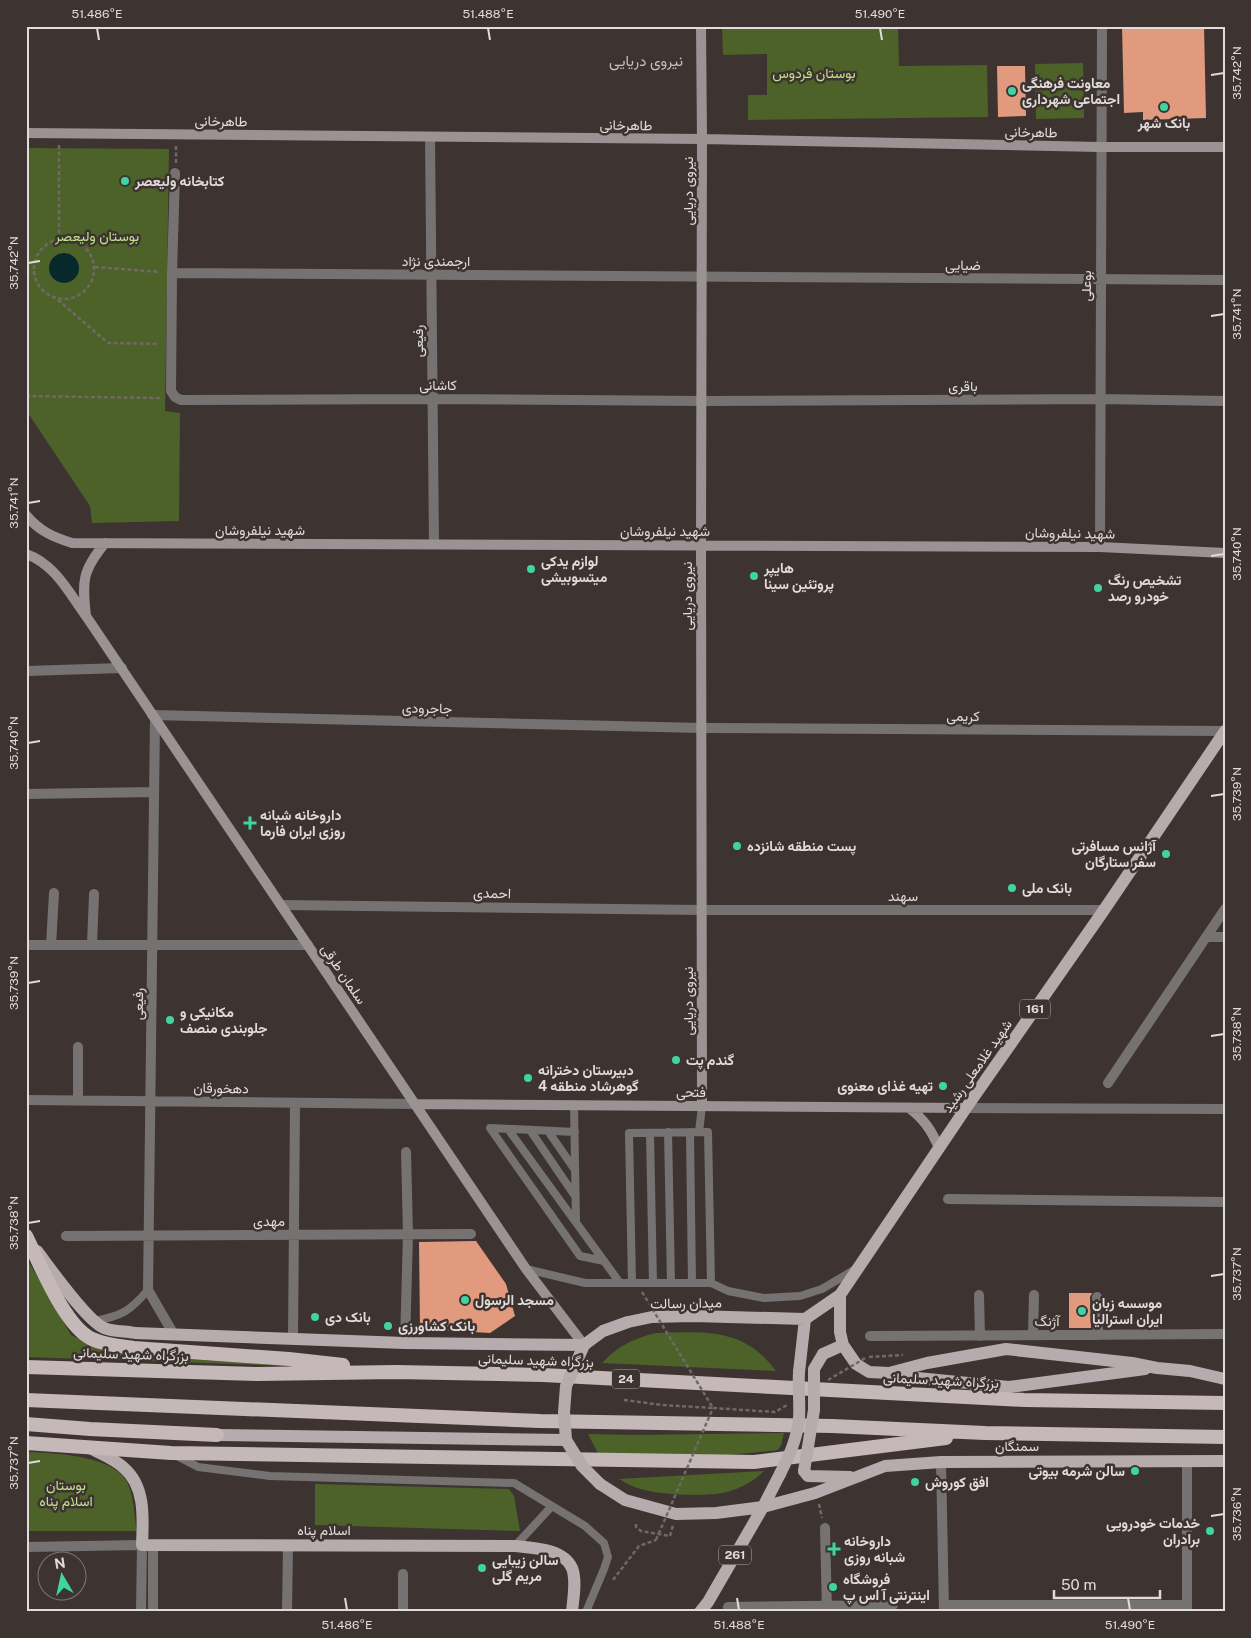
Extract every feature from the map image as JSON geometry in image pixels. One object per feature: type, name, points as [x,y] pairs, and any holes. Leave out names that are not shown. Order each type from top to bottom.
[{"type":"highway","points":[[26,1237],[67,1317],[78,1330],[92,1339],[134,1348],[289,1359],[396,1372]]},
{"type":"highway","name":"بزرگراه شهید سلیمانی","points":[[26,1367],[257,1374],[396,1372],[552,1376],[1024,1400],[1225,1403]]},
{"type":"highway","points":[[26,1400],[540,1421],[832,1426],[985,1433],[1225,1437]]},
{"type":"highway","points":[[26,1424],[217,1435]]},
{"type":"highway","points":[[26,1442],[171,1453],[754,1462],[985,1433]]},
{"type":"main road","name":"نیروی دریایی","points":[[701,26],[702,1106]]},
{"type":"main road","name":"طاهرخانی","points":[[26,133],[1225,147]]},
{"type":"main road","name":"شهید نیلفروشان","points":[[26,515],[51,536],[72,542],[1100,547],[1225,553]]},
{"type":"main road","points":[[86,616],[85,573],[95,555],[106,543]]},
{"type":"main road","name":"سلمان طرقی","points":[[26,554],[39,559],[55,573],[86,616],[526,1269],[584,1345]]},
{"type":"main road","name":"شهید غلامعلی رشید","points":[[804,1320],[840,1295],[1225,731]]},
{"type":"main road","name":"فتحی","points":[[415,1104],[966,1108]]},
{"type":"main road","points":[[909,1108],[920,1116],[928,1126],[939,1148]]},
{"type":"main road","points":[[26,1237],[94,1321]]},
{"type":"main road","points":[[840,1295],[840,1332],[843,1345],[856,1364],[869,1372],[1009,1386],[1157,1368]]},
{"type":"main road","name":"میدان رسالت","points":[[804,1320],[693,1316],[652,1317],[603,1330],[584,1345],[566,1386],[564,1412],[566,1440],[582,1466],[600,1484],[625,1500],[676,1514],[716,1513],[763,1507],[815,1493]]},
{"type":"main road","points":[[763,1507],[791,1453],[796,1436],[804,1320]]},
{"type":"main road","name":"بزرگراه شهید سلیمانی","points":[[94,1321],[104,1328],[135,1333],[405,1343],[584,1345]]},
{"type":"main road","points":[[843,1345],[823,1354],[814,1369],[814,1410],[804,1471],[808,1476],[855,1477]]},
{"type":"main road","points":[[889,1373],[927,1363],[1006,1349],[1132,1363],[1157,1368],[1190,1371],[1225,1379]]},
{"type":"main road","points":[[217,1435],[566,1440]]},
{"type":"main road","points":[[90,1448],[124,1467],[132,1476],[137,1485],[141,1500],[148,1545]]},
{"type":"main road","name":"سمنگان","points":[[815,1493],[885,1466],[941,1462],[1225,1461]]},
{"type":"main road","name":"261","points":[[705,1609],[763,1507]]},
{"type":"main road","name":"اسلام پناه","points":[[148,1545],[515,1546],[536,1548],[561,1555],[572,1568],[574,1585],[572,1612]]},
{"type":"street","name":"بوعلی","points":[[1100,547],[1100,147],[1102,26]]},
{"type":"street","name":"رفیعی","points":[[430,137],[434,544]]},
{"type":"street","points":[[175,174],[171,391],[176,398]]},
{"type":"street","name":"ارجمندی نژاد","points":[[172,274],[701,276]]},
{"type":"street","name":"ضیایی","points":[[701,276],[1225,280]]},
{"type":"street","name":"کاشانی","points":[[176,398],[181,400],[432,398],[702,401]]},
{"type":"street","name":"باقری","points":[[702,401],[1100,399],[1225,401]]},
{"type":"street","points":[[26,671],[122,668]]},
{"type":"street","name":"رفیعی","points":[[148,1290],[154,716]]},
{"type":"street","name":"جاجرودی","points":[[154,716],[702,728]]},
{"type":"street","name":"کریمی","points":[[702,728],[1225,731]]},
{"type":"street","points":[[26,794],[154,792]]},
{"type":"street","points":[[51,945],[54,893]]},
{"type":"street","points":[[92,945],[94,894]]},
{"type":"street","name":"احمدی","points":[[281,905],[702,910]]},
{"type":"street","points":[[1108,1083],[1225,909]]},
{"type":"street","name":"سهند","points":[[702,910],[1104,910]]},
{"type":"street","points":[[1206,937],[1225,937]]},
{"type":"street","points":[[26,946],[308,945]]},
{"type":"street","points":[[78,1047],[78,1100]]},
{"type":"street","name":"دهخورقان","points":[[26,1100],[415,1104]]},
{"type":"street","points":[[293,1339],[295,1103]]},
{"type":"street","points":[[966,1108],[1225,1109]]},
{"type":"street","points":[[405,1343],[408,1234],[406,1152]]},
{"type":"street","points":[[948,1198],[1225,1202]]},
{"type":"street","name":"مهدی","points":[[66,1236],[471,1234]]},
{"type":"street","points":[[148,1290],[173,1333]]},
{"type":"street","points":[[1033,1335],[1034,1295]]},
{"type":"street","points":[[979,1296],[980,1336]]},
{"type":"street","points":[[1097,1297],[1098,1335]]},
{"type":"street","name":"آژنگ","points":[[870,1336],[1225,1334]]},
{"type":"street","points":[[941,1462],[944,1609],[1187,1608],[1187,1461]]},
{"type":"street","points":[[826,1528],[827,1609]]},
{"type":"street","points":[[141,1612],[148,1545]]},
{"type":"street","points":[[148,1545],[153,1612]]},
{"type":"street","name":"اسلام پناه","points":[[26,1547],[148,1545]]},
{"type":"street","points":[[288,1545],[288,1612]]},
{"type":"street","points":[[403,1574],[403,1612]]},
{"type":"street","points":[[728,1607],[827,1609],[893,1605]]},
{"type":"lane","points":[[574,1105],[576,1222]]},
{"type":"lane","points":[[699,1132],[702,1106]]},
{"type":"lane","points":[[575,1132],[490,1128],[580,1256],[604,1261]]},
{"type":"lane","points":[[508,1129],[620,1283]]},
{"type":"lane","points":[[530,1130],[576,1196]]},
{"type":"lane","points":[[548,1131],[575,1170]]},
{"type":"lane","points":[[564,1132],[575,1147]]},
{"type":"lane","points":[[668,1132],[671,1283]]},
{"type":"lane","points":[[690,1132],[692,1283]]},
{"type":"lane","points":[[632,1283],[629,1133],[708,1132],[711,1283]]},
{"type":"lane","points":[[650,1133],[653,1283]]},
{"type":"lane","points":[[526,1269],[585,1283],[711,1283],[728,1291],[764,1298],[800,1296],[822,1289],[858,1268]]},
{"type":"lane","points":[[94,1321],[115,1317],[128,1310],[148,1290]]},
{"type":"lane","points":[[171,1453],[198,1467],[270,1476],[514,1484],[585,1526],[604,1543],[608,1557],[586,1612]]},
{"type":"lane","points":[[515,1546],[552,1506]]},
{"type":"path","points":[[59,133],[60,239]]},
{"type":"path","points":[[175,174],[176,134]]},
{"type":"path","points":[[57,299],[76,297],[91,285],[94,276],[95,267],[87,249],[79,242],[70,239],[60,239],[51,242],[38,255],[34,263],[34,272],[42,289],[57,299],[108,343],[166,344],[172,341]]},
{"type":"path","points":[[95,267],[172,274]]},
{"type":"path","points":[[26,272],[34,272]]},
{"type":"path","points":[[26,396],[176,398]]},
{"type":"path","points":[[642,1292],[713,1408]]},
{"type":"path","points":[[867,1357],[903,1355]]},
{"type":"path","points":[[624,1400],[662,1405],[713,1408]]},
{"type":"path","points":[[612,1581],[639,1546],[656,1540],[713,1408]]},
{"type":"path","points":[[815,1493],[826,1528]]},
{"type":"path","points":[[636,1524],[636,1527],[641,1531],[670,1536],[676,1514]]},
{"type":"green space","name":"بوستان فردوس","points":[[722,26],[898,26],[899,66],[987,65],[988,117],[748,120],[748,95],[767,95],[767,54],[723,55]]},
{"type":"green space","points":[[1083,63],[1084,118],[1036,119],[1035,64]]},
{"type":"green space","name":"بوستان ولیعصر","points":[[26,148],[169,149],[165,411],[180,413],[179,521],[92,523],[90,506],[26,410]]},
{"type":"green space","points":[[26,1257],[71,1335],[102,1350],[128,1355],[292,1366],[26,1357]]},
{"type":"green space","points":[[656,1333],[707,1333],[737,1339],[764,1357],[776,1371],[602,1363],[627,1344],[641,1337]]},
{"type":"green space","points":[[784,1433],[778,1450],[720,1456],[601,1459],[588,1434],[634,1435]]},
{"type":"green space","name":"بوستان اسلام پناه","points":[[26,1452],[81,1457],[109,1466],[120,1473],[127,1482],[131,1493],[137,1531],[26,1531]]},
{"type":"green space","points":[[764,1471],[752,1481],[718,1494],[671,1494],[649,1491],[619,1479]]},
{"type":"green space","points":[[315,1484],[509,1489],[514,1496],[520,1531],[315,1525]]},
{"type":"water","points":[[64,253],[70,254],[78,262],[78,274],[70,282],[64,283],[58,282],[50,274],[49,268],[50,262],[58,254]]},
{"type":"building","points":[[1122,26],[1204,26],[1206,118],[1143,120],[1143,112],[1124,113]]},
{"type":"building","name":"معاونت فرهنگی اجتماعی شهرداری","points":[[997,66],[1025,66],[1026,116],[998,117]]},
{"type":"building","name":"مسجد الرسول","points":[[476,1241],[506,1284],[515,1316],[490,1333],[420,1329],[419,1242]]},
{"type":"building","name":"موسسه زبان ایران استرالیا","points":[[1069,1293],[1092,1293],[1090,1297],[1091,1328],[1069,1328]]},
{"type":"place","name":"معاونت فرهنگی اجتماعی شهرداری","points":[[1012,91]]},
{"type":"place","name":"بانک شهر","points":[[1164,107]]},
{"type":"place","name":"کتابخانه ولیعصر","points":[[125,181]]},
{"type":"place","name":"لوازم یدکی میتسوبیشی","points":[[531,569]]},
{"type":"place","name":"هایپر پروتئین سینا","points":[[754,576]]},
{"type":"place","name":"تشخیص رنگ خودرو رصد","points":[[1098,588]]},
{"type":"place","name":"داروخانه شبانه روزی ایران فارما","points":[[250,823]]},
{"type":"place","name":"پست منطقه شانزده","points":[[737,846]]},
{"type":"place","name":"آژانس مسافرتی سفر ستارگان","points":[[1166,854]]},
{"type":"place","name":"بانک ملی","points":[[1012,888]]},
{"type":"place","name":"مکانیکی و جلوبندی منصف","points":[[170,1020]]},
{"type":"place","name":"گندم پت","points":[[676,1060]]},
{"type":"place","name":"دبیرستان دخترانه گوهرشاد منطقه 4","points":[[528,1078]]},
{"type":"place","name":"تهیه غذای معنوی","points":[[943,1086]]},
{"type":"place","name":"مسجد الرسول","points":[[465,1300]]},
{"type":"place","name":"موسسه زبان ایران استرالیا","points":[[1082,1311]]},
{"type":"place","name":"بانک دی","points":[[315,1317]]},
{"type":"place","name":"بانک کشاورزی","points":[[388,1326]]},
{"type":"place","name":"سالن شرمه بیوتی","points":[[1135,1471]]},
{"type":"place","name":"افق کوروش","points":[[915,1482]]},
{"type":"place","name":"خدمات خودرویی برادران","points":[[1210,1531]]},
{"type":"place","name":"داروخانه شبانه روزی","points":[[834,1549]]},
{"type":"place","name":"سالن زیبایی مریم گلی","points":[[482,1568]]},
{"type":"place","name":"فروشگاه اینترنتی آ اس پ","points":[[833,1587]]},
{"type":"district","name":"نیروی دریایی","points":[[646,61]]}]
